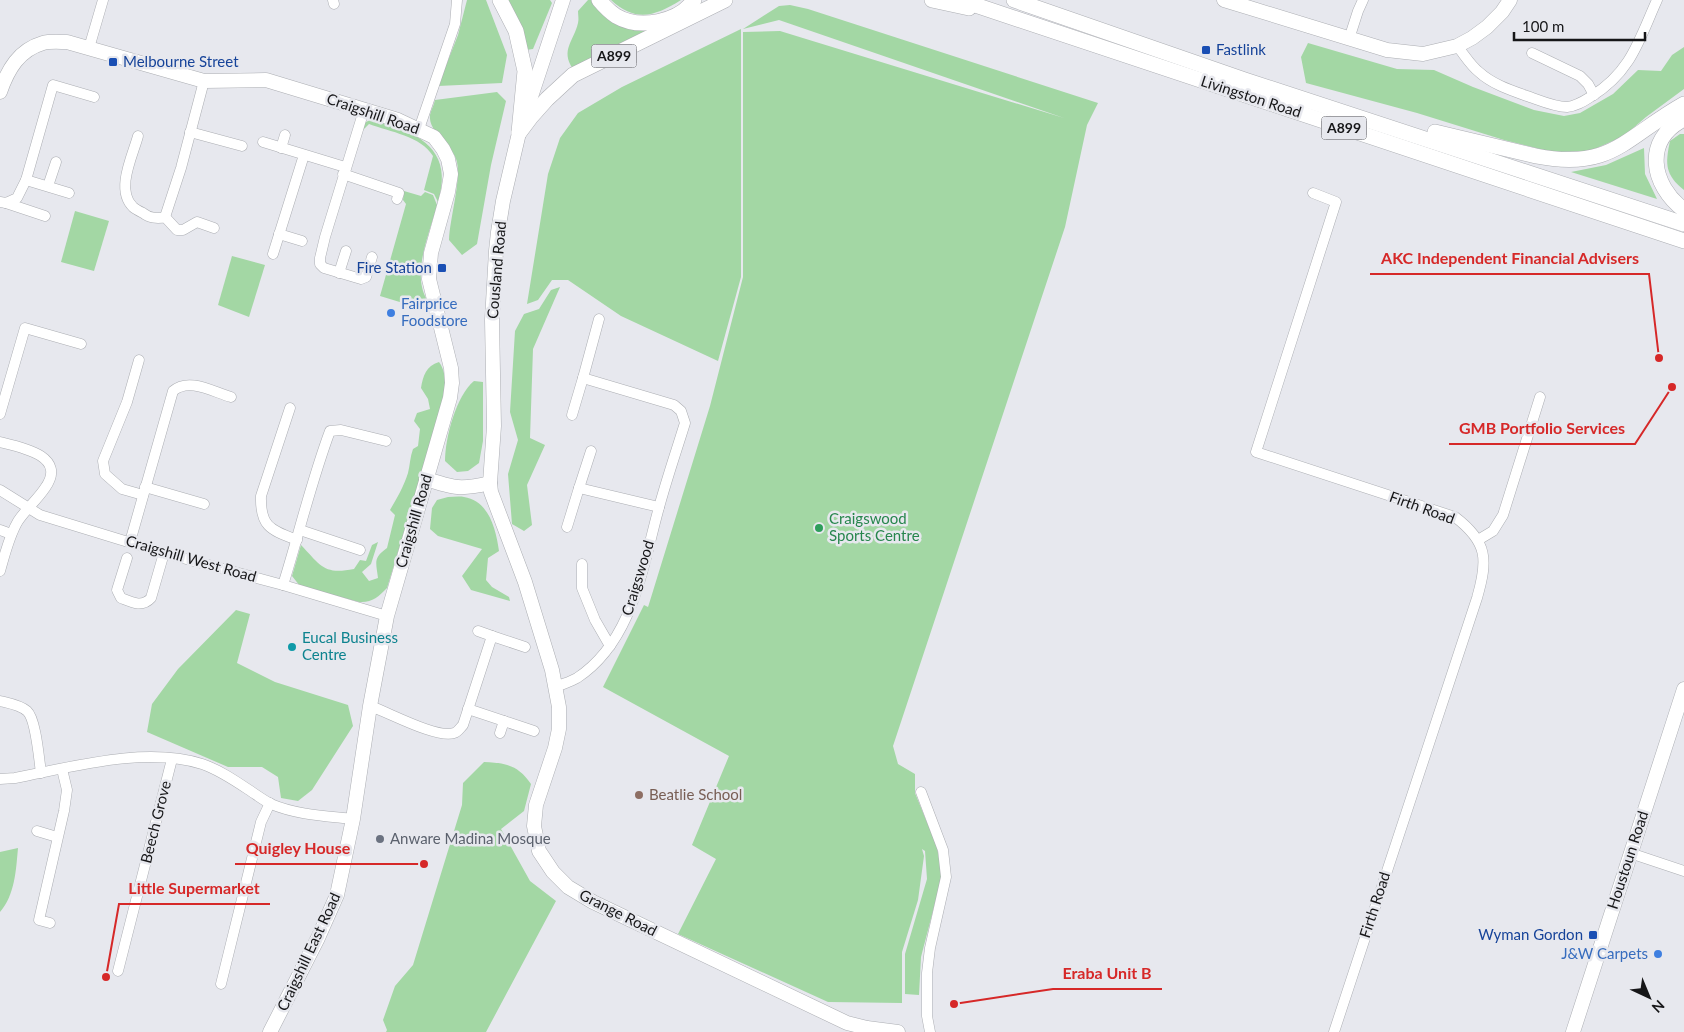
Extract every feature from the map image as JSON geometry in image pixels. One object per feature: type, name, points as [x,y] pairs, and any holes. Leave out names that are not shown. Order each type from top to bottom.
[{"type":"main road","points":[[500,0],[516,31],[525,72],[519,133]]},
{"type":"main road","name":"A899","points":[[599,0],[617,17],[638,23],[652,22],[675,16],[684,12],[694,0]]},
{"type":"main road","name":"A899","points":[[519,133],[547,99],[572,76],[725,0]]},
{"type":"main road","name":"A899","points":[[932,0],[1005,15]]},
{"type":"main road","name":"Livingston Road","points":[[960,0],[1684,241]]},
{"type":"main road","name":"Livingston Road","points":[[1014,0],[1246,80],[1684,224]]},
{"type":"main road","points":[[1322,104],[1536,156],[1551,159],[1580,160],[1598,157],[1614,150],[1684,104]]},
{"type":"main road","points":[[1684,119],[1672,127],[1662,140],[1656,159],[1656,169],[1662,185],[1684,210]]},
{"type":"street","points":[[89,48],[103,0]]},
{"type":"street","points":[[419,129],[455,24],[457,0]]},
{"type":"street","name":"Cousland Road","points":[[490,483],[494,426],[492,328],[496,251],[503,202],[519,133],[563,0]]},
{"type":"street","points":[[1224,0],[1243,3],[1387,50],[1423,54],[1457,46],[1472,38],[1487,27],[1502,12],[1510,0]]},
{"type":"street","points":[[1349,39],[1358,11],[1364,0]]},
{"type":"street","points":[[1457,46],[1477,71],[1486,78],[1521,94],[1566,107],[1576,106],[1609,85],[1622,71],[1634,52],[1657,0]]},
{"type":"street","name":"Craigshill Road","points":[[0,92],[8,71],[16,59],[27,50],[44,42],[67,42],[204,81],[266,80],[398,120],[434,137],[443,148],[452,174],[430,260],[429,279],[451,368],[452,383],[446,412],[387,616],[370,706],[353,819]]},
{"type":"street","points":[[1532,54],[1580,76],[1588,84],[1594,95]]},
{"type":"street","points":[[165,217],[204,81]]},
{"type":"street","points":[[3,202],[17,198],[26,180],[53,85],[94,97]]},
{"type":"street","points":[[364,110],[344,171],[320,264],[324,268],[362,279],[366,276],[372,257]]},
{"type":"street","points":[[190,132],[242,146]]},
{"type":"street","points":[[281,148],[285,135]]},
{"type":"street","points":[[138,136],[124,185],[127,198],[132,206],[146,216],[160,219],[165,217]]},
{"type":"street","points":[[263,142],[304,155],[399,193],[398,199]]},
{"type":"street","points":[[273,254],[304,155]]},
{"type":"street","points":[[48,186],[56,162]]},
{"type":"street","points":[[26,180],[70,193]]},
{"type":"street","name":"Firth Road","points":[[1313,193],[1336,202],[1256,452],[1455,518],[1468,528],[1478,540],[1483,553],[1484,566],[1480,589],[1334,1032]]},
{"type":"street","points":[[3,202],[45,216]]},
{"type":"street","points":[[165,217],[177,230],[183,230],[197,222],[214,228]]},
{"type":"street","points":[[279,234],[302,242]]},
{"type":"street","points":[[339,273],[346,251]]},
{"type":"street","points":[[572,415],[599,319]]},
{"type":"street","points":[[0,414],[25,328],[81,344]]},
{"type":"street","points":[[139,360],[127,402],[103,461],[105,474],[122,489],[144,491],[204,504]]},
{"type":"street","name":"Craigswood","points":[[556,687],[576,678],[591,667],[610,646],[629,610],[685,423],[681,411],[674,405],[583,378]]},
{"type":"street","points":[[130,542],[173,391],[179,386],[191,384],[231,397]]},
{"type":"street","points":[[1478,540],[1493,531],[1503,515],[1540,397]]},
{"type":"street","points":[[290,408],[261,496],[260,507],[263,519],[278,533],[298,535],[360,550]]},
{"type":"street","points":[[283,585],[317,467],[330,432],[341,430],[386,440]]},
{"type":"street","points":[[0,442],[39,454],[47,460],[51,471],[50,479],[46,486],[28,508],[11,534],[0,571]]},
{"type":"street","points":[[567,527],[591,451]]},
{"type":"street","points":[[426,479],[461,488],[490,483]]},
{"type":"street","name":"Grange Road","points":[[490,483],[491,492],[525,582],[556,687],[559,708],[559,729],[556,748],[536,805],[534,826],[539,851],[553,872],[568,887],[593,902],[825,1013],[847,1023],[898,1032]]},
{"type":"street","points":[[579,488],[659,507]]},
{"type":"street","name":"Craigshill West Road","points":[[0,490],[40,515],[164,553],[283,585],[387,616]]},
{"type":"street","points":[[0,530],[11,534]]},
{"type":"street","points":[[127,558],[117,590],[120,598],[136,604],[148,602],[151,598],[164,553]]},
{"type":"street","points":[[582,564],[582,588],[595,620],[610,646]]},
{"type":"street","points":[[478,631],[525,647]]},
{"type":"street","points":[[370,706],[404,722],[448,734],[456,732],[463,725],[492,636]]},
{"type":"street","name":"Houstoun Road","points":[[1573,1032],[1684,688]]},
{"type":"street","points":[[0,701],[25,709],[31,715],[41,773]]},
{"type":"street","points":[[468,709],[534,731]]},
{"type":"street","points":[[500,734],[504,721]]},
{"type":"street","points":[[0,779],[124,758],[148,756],[203,765],[236,781],[270,803],[304,814],[353,819]]},
{"type":"street","name":"Beech Grove","points":[[118,971],[172,759]]},
{"type":"street","points":[[50,923],[39,920],[64,811],[67,790],[62,769]]},
{"type":"street","points":[[921,792],[943,850],[946,877],[930,948],[927,973],[927,1008],[930,1032]]},
{"type":"street","points":[[221,984],[261,822],[270,803]]},
{"type":"street","name":"Craigshill East Road","points":[[270,1032],[318,938],[337,895],[353,819]]},
{"type":"street","points":[[37,831],[57,837]]},
{"type":"street","points":[[1630,853],[1684,871]]},
{"type":"green space","points":[[467,0],[486,0],[507,55],[502,83],[438,86],[458,35]]},
{"type":"green space","points":[[507,0],[550,0],[552,3],[533,49],[526,50]]},
{"type":"green space","points":[[588,0],[592,0],[640,30],[652,31],[573,69],[569,62],[569,46],[578,23],[578,11]]},
{"type":"green space","points":[[611,0],[681,0],[663,10],[646,15],[629,12]]},
{"type":"green space","name":"Craigswood Sports Centre","points":[[790,5],[808,9],[1098,103],[1087,125],[1065,227],[893,746],[898,764],[915,774],[915,793],[937,847],[942,876],[921,957],[919,995],[905,994],[905,954],[927,879],[925,851],[922,849],[924,856],[918,900],[902,952],[902,1003],[828,1002],[678,934],[716,859],[692,845],[729,756],[603,687],[644,605],[648,607],[710,406],[743,277],[743,32],[780,31],[1064,118],[779,20],[743,29],[779,6]]},
{"type":"green space","points":[[741,29],[741,277],[718,361],[621,316],[568,280],[552,280],[538,300],[527,304],[548,174],[560,138],[578,113],[622,87]]},
{"type":"green space","points":[[1308,43],[1397,69],[1434,70],[1534,110],[1564,116],[1580,113],[1613,94],[1638,70],[1661,71],[1672,55],[1684,47],[1684,89],[1624,136],[1590,151],[1552,152],[1306,83],[1301,57]]},
{"type":"green space","points":[[497,92],[506,101],[491,165],[477,244],[462,255],[449,240],[458,179],[457,162],[451,150],[433,128],[430,115],[435,100]]},
{"type":"green space","points":[[370,120],[410,133],[429,146],[436,155],[442,176],[438,202],[434,194],[424,190],[433,156],[428,149],[413,139],[369,124],[362,131],[364,123]]},
{"type":"green space","points":[[1680,134],[1684,134],[1684,190],[1673,179],[1667,163],[1670,141]]},
{"type":"green space","points":[[1644,148],[1645,174],[1657,199],[1571,172],[1606,165]]},
{"type":"green space","points":[[404,191],[421,196],[425,192],[433,195],[437,205],[421,265],[421,278],[427,300],[424,306],[410,299],[412,304],[402,310],[403,303],[380,296],[406,204],[403,200]]},
{"type":"green space","points":[[75,211],[109,221],[94,271],[61,262]]},
{"type":"green space","points":[[232,256],[265,265],[249,317],[218,305]]},
{"type":"green space","points":[[560,287],[533,349],[530,438],[545,445],[527,485],[532,525],[524,531],[512,524],[508,474],[518,440],[510,412],[515,331],[524,314],[539,309],[551,290]]},
{"type":"green space","points":[[439,362],[445,376],[444,401],[387,588],[368,602],[359,602],[300,586],[292,576],[301,545],[324,567],[329,570],[344,571],[354,569],[360,560],[366,561],[372,545],[378,542],[371,564],[362,572],[369,581],[378,578],[376,561],[379,555],[387,548],[395,515],[390,510],[408,473],[413,449],[418,446],[420,429],[414,421],[417,413],[430,409],[428,399],[421,388],[423,379],[428,369]]},
{"type":"green space","points":[[474,381],[483,382],[483,441],[479,463],[468,471],[457,472],[445,461],[449,430],[462,397]]},
{"type":"green space","points":[[448,497],[462,497],[473,500],[480,504],[490,517],[499,551],[488,558],[486,580],[492,587],[509,597],[510,601],[471,590],[462,576],[482,549],[438,536],[430,529],[432,508],[437,500]]},
{"type":"green space","points":[[236,610],[250,614],[237,663],[275,682],[348,705],[353,726],[312,790],[298,801],[281,798],[278,777],[262,767],[228,767],[147,732],[152,704],[178,669]]},
{"type":"green space","points":[[484,762],[511,766],[531,784],[524,811],[501,829],[530,881],[556,901],[486,1032],[386,1032],[383,1020],[395,986],[413,965],[462,805],[463,783]]},
{"type":"green space","points":[[18,848],[12,890],[0,912],[0,852]]},
{"type":"place","name":"Fastlink","points":[[1206,50]]},
{"type":"place","name":"Melbourne Street","points":[[113,62]]},
{"type":"place","name":"Fire Station","points":[[442,268]]},
{"type":"place","name":"Fairprice Foodstore","points":[[391,313]]},
{"type":"place","name":"AKC Independent Financial Advisers","points":[[1659,358]]},
{"type":"place","name":"GMB Portfolio Services","points":[[1672,387]]},
{"type":"place","name":"Craigswood Sports Centre","points":[[819,528]]},
{"type":"place","name":"Eucal Business Centre","points":[[292,647]]},
{"type":"place","name":"Beatlie School","points":[[639,795]]},
{"type":"place","name":"Anware Madina Mosque","points":[[380,839]]},
{"type":"place","name":"Quigley House","points":[[424,864]]},
{"type":"place","name":"Wyman Gordon","points":[[1593,935]]},
{"type":"place","name":"J&W Carpets","points":[[1658,954]]},
{"type":"place","name":"Little Supermarket","points":[[106,977]]},
{"type":"place","name":"Eraba Unit B","points":[[954,1004]]}]
